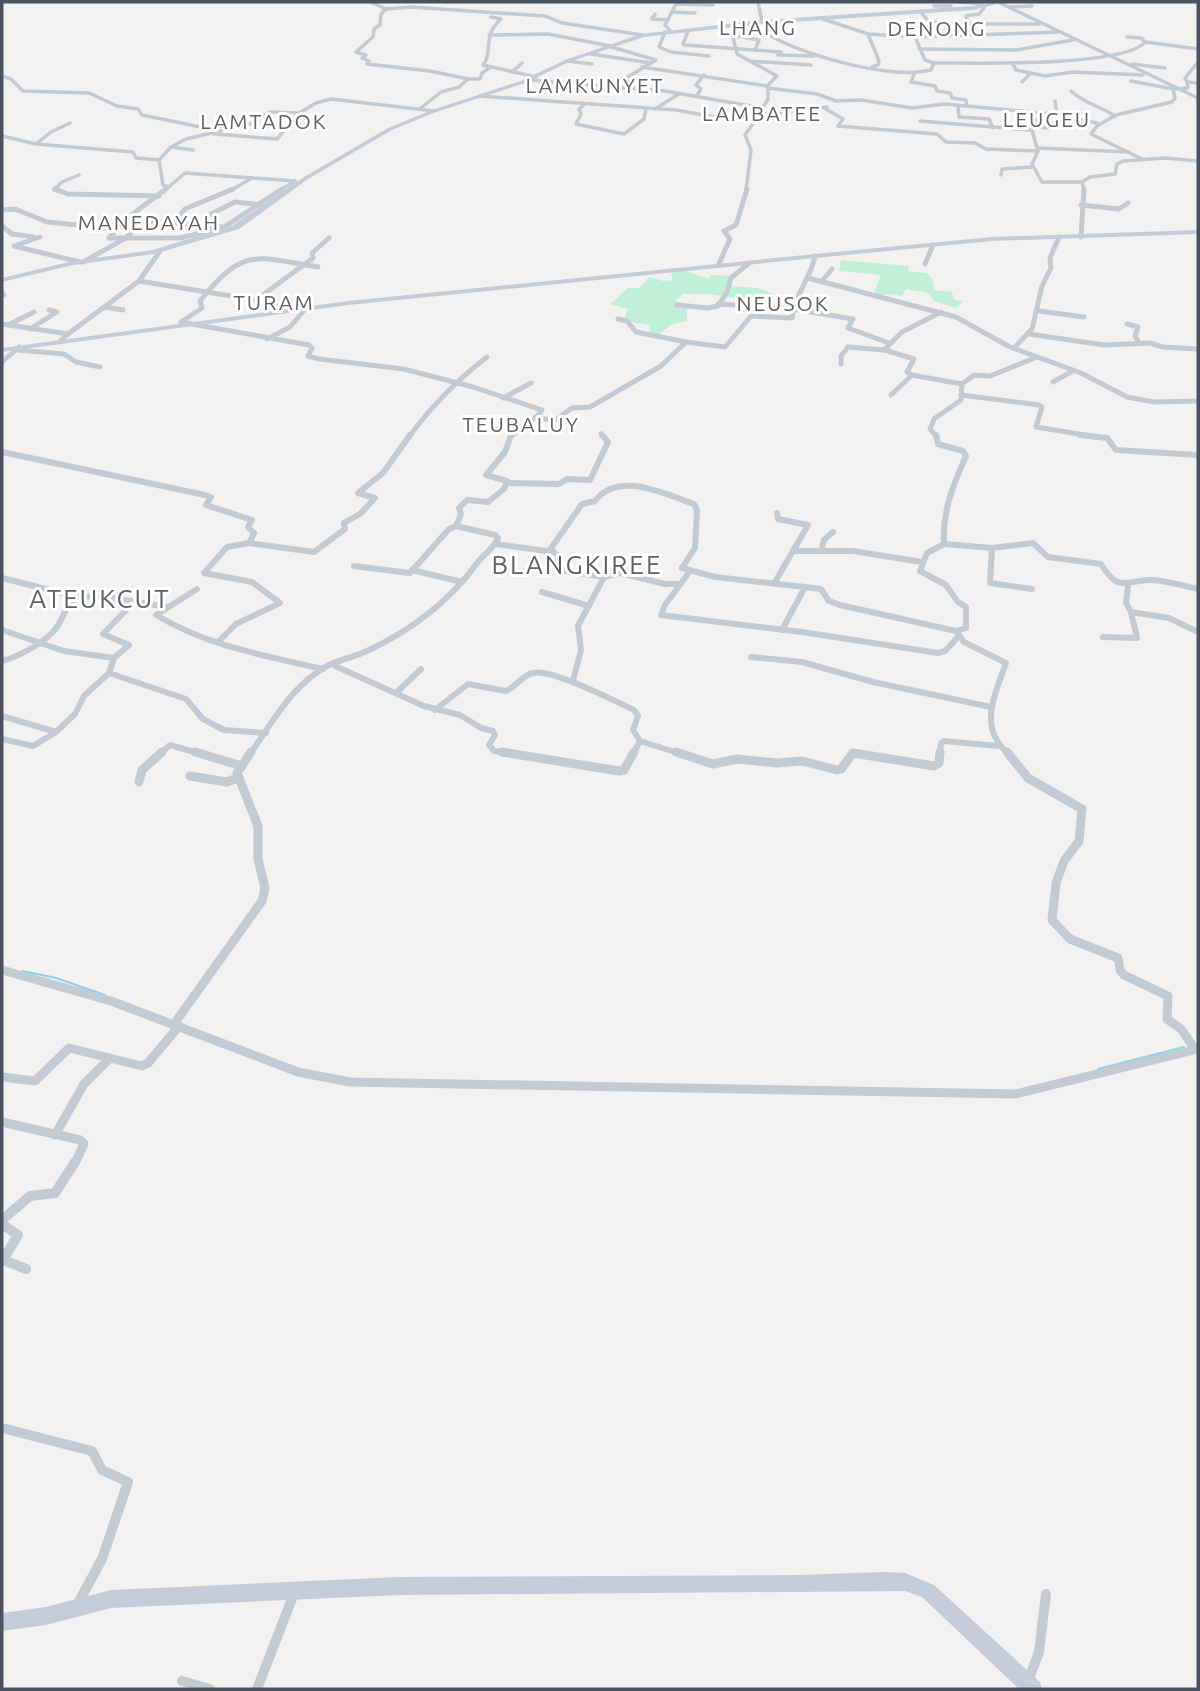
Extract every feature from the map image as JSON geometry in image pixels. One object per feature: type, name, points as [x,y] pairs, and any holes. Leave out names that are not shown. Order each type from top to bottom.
[{"type":"street","points":[[370,2],[386,9],[435,8],[501,18],[485,46],[488,58],[483,64],[491,67],[566,85],[697,95],[763,111],[824,108],[841,102],[861,100],[914,108],[958,105],[1052,114],[1097,123],[1172,102],[1175,98],[1173,89]]},
{"type":"street","points":[[675,6],[713,5],[709,2]]},
{"type":"street","points":[[758,2],[760,29],[774,39],[831,61],[914,74],[931,70],[934,63]]},
{"type":"street","points":[[961,2],[981,4],[983,7]]},
{"type":"street","points":[[1001,4],[1198,98]]},
{"type":"street","points":[[675,6],[706,9]]},
{"type":"street","points":[[675,6],[695,13]]},
{"type":"street","points":[[675,6],[668,20],[668,30],[659,47],[671,52],[709,57]]},
{"type":"street","points":[[933,6],[1032,6]]},
{"type":"street","points":[[298,181],[186,172],[127,219],[109,238],[180,238],[226,229],[298,181],[383,132],[434,111],[533,78],[567,61],[643,35],[668,30],[688,31],[760,22],[920,11],[952,6]]},
{"type":"street","points":[[969,24],[966,16],[979,14],[983,7]]},
{"type":"street","points":[[386,9],[381,14],[380,25],[374,29],[373,37],[362,45],[364,48],[356,52],[366,55],[362,58],[369,61],[367,64],[430,71],[468,79],[480,79],[482,73],[491,67]]},
{"type":"street","points":[[462,13],[473,11],[545,16],[562,23],[643,35]]},
{"type":"street","points":[[920,11],[929,21],[937,22]]},
{"type":"street","points":[[655,14],[652,19],[668,20]]},
{"type":"street","points":[[823,19],[868,34],[915,37],[956,32],[1003,35],[1058,32]]},
{"type":"street","points":[[956,32],[969,24],[1042,24]]},
{"type":"street","points":[[480,96],[655,109],[733,120],[764,120],[768,87],[776,74],[746,61],[735,52],[732,35],[736,25]]},
{"type":"street","points":[[688,31],[684,45],[735,52],[820,56]]},
{"type":"street","points":[[489,35],[548,34],[656,59],[633,76],[596,87]]},
{"type":"street","points":[[868,34],[879,61],[878,65],[872,67]]},
{"type":"street","points":[[732,35],[759,40],[774,39]]},
{"type":"street","points":[[915,37],[926,60],[934,63],[1049,62],[1131,52],[1142,47],[1145,42]]},
{"type":"street","points":[[1127,37],[1198,50]]},
{"type":"street","points":[[755,50],[759,40]]},
{"type":"street","points":[[919,49],[1016,50],[1074,40]]},
{"type":"street","points":[[735,52],[781,52]]},
{"type":"street","points":[[591,54],[651,63]]},
{"type":"street","points":[[567,61],[592,64]]},
{"type":"street","points":[[746,61],[792,66],[811,65]]},
{"type":"street","points":[[1131,81],[1173,89],[1188,88],[1185,78],[1198,62]]},
{"type":"street","points":[[512,72],[522,63]]},
{"type":"street","points":[[1013,64],[1016,70],[1043,77],[1063,76],[1073,72],[1150,75]]},
{"type":"street","points":[[1126,64],[1165,68]]},
{"type":"street","points":[[642,67],[817,94],[841,102]]},
{"type":"street","points":[[914,74],[911,82],[935,86],[937,91],[950,93],[952,98],[967,100],[967,106]]},
{"type":"street","points":[[1022,82],[1030,74]]},
{"type":"street","points":[[697,95],[701,89],[696,85],[704,75]]},
{"type":"street","points":[[2,76],[11,79],[23,91],[89,93],[117,106],[136,108],[142,115],[218,131]]},
{"type":"street","points":[[421,108],[442,92],[459,87],[468,79]]},
{"type":"street","points":[[1187,82],[1198,83]]},
{"type":"street","points":[[566,85],[546,105],[579,109],[584,105]]},
{"type":"street","points":[[1071,91],[1084,103],[1104,109],[1115,116]]},
{"type":"street","points":[[655,109],[679,93]]},
{"type":"street","points":[[705,103],[712,98]]},
{"type":"street","points":[[211,132],[238,138],[277,139],[299,113],[316,103],[331,99],[434,111]]},
{"type":"street","points":[[1055,102],[1052,114],[1047,119],[1035,120],[1031,129],[1038,150],[1033,167],[1042,182],[1082,182],[1090,177],[1115,174],[1120,162],[1142,159],[1198,161]]},
{"type":"street","points":[[159,160],[171,147],[211,132],[250,124],[288,104]]},
{"type":"street","points":[[958,105],[959,117],[989,119],[993,128]]},
{"type":"street","points":[[742,119],[749,107]]},
{"type":"street","points":[[824,108],[844,119],[838,126],[940,134],[946,142],[975,143],[986,149],[1132,152]]},
{"type":"street","points":[[914,108],[920,121],[921,133]]},
{"type":"street","points":[[579,109],[581,114],[576,124],[597,126],[622,134],[644,119],[646,109]]},
{"type":"street","points":[[276,111],[299,113]]},
{"type":"street","points":[[718,266],[730,239],[723,233],[736,225],[749,182],[751,150],[745,135],[755,121]]},
{"type":"street","points":[[920,121],[993,128],[1055,128]]},
{"type":"street","points":[[36,144],[51,132],[70,123]]},
{"type":"street","points":[[1097,123],[1092,132],[1093,136],[1142,159]]},
{"type":"street","points":[[2,136],[36,144],[133,152],[136,158],[159,160]]},
{"type":"street","points":[[171,147],[193,150]]},
{"type":"street","points":[[159,160],[163,185],[169,187]]},
{"type":"street","points":[[1001,176],[1002,169],[1033,167]]},
{"type":"street","points":[[79,175],[62,182],[54,190],[68,194],[159,196]]},
{"type":"street","points":[[173,225],[186,209],[222,196],[252,177]]},
{"type":"street","points":[[2,280],[82,262],[160,251],[226,229],[250,219],[298,181]]},
{"type":"street","points":[[1081,237],[1084,189],[1082,182]]},
{"type":"street","points":[[211,214],[235,202],[262,205]]},
{"type":"street","points":[[1082,205],[1116,209],[1128,203]]},
{"type":"street","points":[[2,210],[15,209],[47,222],[117,229]]},
{"type":"street","points":[[127,219],[173,225],[209,224],[226,229]]},
{"type":"street","points":[[2,226],[12,234],[40,237],[15,247],[82,262],[125,238],[136,227]]},
{"type":"street","points":[[2,350],[306,308],[815,256],[933,245],[1057,243],[1081,237],[1198,232]]},
{"type":"street","points":[[256,300],[306,266],[313,258],[312,253],[329,238]]},
{"type":"street","points":[[1014,348],[1029,334],[1039,311],[1045,275],[1051,268],[1050,258],[1057,243]]},
{"type":"street","points":[[925,264],[933,245]]},
{"type":"street","points":[[59,342],[139,281],[160,251]]},
{"type":"street","points":[[618,318],[627,321],[636,332],[725,347],[751,316],[791,319],[815,256]]},
{"type":"street","points":[[318,267],[250,258],[215,281],[200,301],[202,308],[181,322],[310,346],[310,357],[404,369],[542,410],[511,435],[505,452],[486,475],[508,483],[559,484],[566,480],[590,480],[608,442],[601,435]]},
{"type":"street","points":[[677,305],[715,308],[727,292],[731,278],[749,263]]},
{"type":"street","points":[[822,281],[832,269]]},
{"type":"street","points":[[808,278],[956,317],[1014,348],[1073,370],[1126,397],[1164,402],[1198,401]]},
{"type":"street","points":[[139,281],[256,300],[292,310]]},
{"type":"street","points":[[258,286],[271,289]]},
{"type":"street","points":[[718,304],[793,309],[853,319],[848,328],[888,342]]},
{"type":"street","points":[[105,307],[123,310]]},
{"type":"street","points":[[270,339],[290,327],[306,308]]},
{"type":"street","points":[[30,329],[57,312],[49,310]]},
{"type":"street","points":[[1039,311],[1084,317]]},
{"type":"street","points":[[4,325],[34,312]]},
{"type":"street","points":[[885,350],[888,342],[905,330],[941,312]]},
{"type":"street","points":[[1127,324],[1138,327],[1135,336],[1139,343]]},
{"type":"street","points":[[4,325],[68,334]]},
{"type":"street","points":[[1029,334],[1104,345],[1139,343],[1198,349]]},
{"type":"street","points":[[536,417],[554,421],[572,408],[590,407],[675,356],[686,342]]},
{"type":"street","points":[[841,364],[841,356],[848,347],[885,350],[914,359],[907,372],[912,375],[961,384],[974,375],[990,376],[1037,357]]},
{"type":"street","points":[[2,362],[18,348],[64,354],[76,362],[100,367]]},
{"type":"street","points":[[219,641],[248,617],[280,604],[251,582],[204,573],[228,547],[249,543],[314,552],[347,527],[344,523],[360,514],[375,498],[358,493],[383,473],[433,404],[454,382],[487,357]]},
{"type":"street","points":[[1053,382],[1073,370]]},
{"type":"street","points":[[891,396],[912,375]]},
{"type":"street","points":[[503,398],[531,383]]},
{"type":"street","points":[[944,544],[944,525],[950,491],[966,454],[940,445],[930,429],[934,419],[961,400],[961,384]]},
{"type":"street","points":[[961,395],[1039,405],[1042,407],[1036,427],[1060,433],[1107,438],[1116,450],[1198,455]]},
{"type":"street","points":[[2,452],[210,496],[206,505],[252,520],[248,527],[254,533],[249,543]]},
{"type":"street","points":[[456,526],[461,512],[459,509],[466,500],[489,501],[505,489],[508,483]]},
{"type":"street","points":[[550,551],[582,504],[595,501],[601,493],[619,486],[630,486],[674,495],[694,504],[697,510],[695,548],[682,568],[715,577],[821,589],[830,601],[840,605],[957,634],[971,647],[1006,663],[991,707],[990,721],[998,746]]},
{"type":"street","points":[[775,582],[808,525],[778,519],[777,513]]},
{"type":"street","points":[[354,566],[403,574],[412,570],[449,529],[456,526],[495,535],[498,538],[496,544]]},
{"type":"street","points":[[821,551],[824,540],[833,532]]},
{"type":"street","points":[[690,571],[661,615],[782,629],[938,653],[945,651],[957,634],[966,628],[967,607],[958,601],[946,585],[921,572],[927,553],[944,544],[992,548],[1033,543],[1048,557],[1097,562],[1110,578],[1128,584],[1149,580],[1198,589]]},
{"type":"street","points":[[335,666],[363,653],[428,614],[462,582],[488,549],[496,544],[550,551],[559,557],[556,569],[559,570],[604,577],[620,573],[665,584],[679,584]]},
{"type":"street","points":[[992,548],[990,583],[1032,589]]},
{"type":"street","points":[[793,551],[853,551],[922,562]]},
{"type":"street","points":[[412,570],[462,582]]},
{"type":"street","points":[[573,681],[581,650],[578,626],[604,577]]},
{"type":"street","points":[[2,578],[78,597],[101,596],[167,607]]},
{"type":"street","points":[[1103,637],[1137,638],[1126,603],[1128,584]]},
{"type":"street","points":[[782,629],[805,587]]},
{"type":"street","points":[[197,589],[157,614],[158,617],[250,653],[323,669]]},
{"type":"street","points":[[542,592],[552,592],[568,602],[589,606]]},
{"type":"street","points":[[2,661],[37,643],[58,626],[67,604],[78,597]]},
{"type":"street","points":[[2,739],[33,746],[56,732],[75,714],[84,696],[109,673],[114,658],[129,643],[103,634],[134,602]]},
{"type":"street","points":[[1131,612],[1169,618],[1198,632]]},
{"type":"street","points":[[2,630],[64,651],[114,658]]},
{"type":"street","points":[[751,657],[802,662],[873,682],[991,707]]},
{"type":"street","points":[[190,776],[227,782],[237,778],[242,766],[290,696],[331,665],[435,710],[460,715],[495,733],[488,745],[494,751],[619,771],[624,770],[640,741]]},
{"type":"street","points":[[396,693],[421,669]]},
{"type":"street","points":[[2,970],[74,988],[310,1076],[334,1081],[1008,1095],[1197,1049],[1181,1029],[1167,1019],[1168,996],[1124,975],[1120,970],[1118,958],[1070,939],[1054,923],[1052,910],[1056,883],[1064,861],[1075,850],[1079,841],[1082,810],[1028,778],[1008,753],[998,746],[944,741],[941,743],[939,764],[936,766],[853,753],[841,769],[837,770],[802,761],[783,763],[737,759],[713,764],[640,741],[633,730],[637,713],[573,681],[533,672],[512,690],[468,684],[435,710]]},
{"type":"street","points":[[109,673],[186,699],[204,719],[224,730],[242,734],[266,733]]},
{"type":"street","points":[[2,716],[56,732]]},
{"type":"street","points":[[139,782],[140,772],[168,745],[242,766]]},
{"type":"street","points":[[2,1077],[36,1081],[69,1048],[108,1060],[142,1066],[148,1063],[260,905],[265,888],[258,859],[258,826],[237,778]]},
{"type":"street","points":[[55,1135],[84,1084],[108,1060]]},
{"type":"street","points":[[2,1122],[84,1142],[70,1173],[55,1193],[30,1196],[2,1222],[18,1234],[3,1260],[26,1269]]},
{"type":"street","points":[[2,1428],[92,1451],[102,1470],[128,1482],[102,1559],[76,1607]]},
{"type":"street","points":[[2,1622],[46,1616],[111,1599],[399,1586],[905,1582],[937,1598],[1030,1686],[1039,1652],[1046,1594]]},
{"type":"street","points":[[257,1689],[295,1591]]},
{"type":"street","points":[[182,1681],[206,1689]]},
{"type":"green space","points":[[841,260],[909,266],[908,271],[927,273],[932,279],[934,290],[952,292],[954,300],[964,301],[956,308],[934,301],[928,293],[906,289],[902,296],[874,293],[881,275],[839,271]]},
{"type":"green space","points":[[685,271],[710,279],[711,275],[735,276],[730,286],[758,288],[774,294],[765,302],[707,294],[683,294],[675,301],[687,305],[687,321],[672,324],[656,337],[649,336],[650,325],[623,321],[628,309],[610,304],[628,288],[639,288],[649,277],[663,281],[673,280],[671,273]]},
{"type":"waterway","points":[[23,971],[56,978],[105,995]]},
{"type":"waterway","points":[[1098,1069],[1184,1047]]},
{"type":"district","name":"LHANG","points":[[758,27]]},
{"type":"district","name":"DENONG","points":[[937,28]]},
{"type":"district","name":"LAMKUNYET","points":[[595,85]]},
{"type":"district","name":"LAMBATEE","points":[[762,113]]},
{"type":"district","name":"LEUGEU","points":[[1047,119]]},
{"type":"district","name":"LAMTADOK","points":[[264,121]]},
{"type":"district","name":"MANEDAYAH","points":[[149,222]]},
{"type":"district","name":"TURAM","points":[[274,302]]},
{"type":"district","name":"NEUSOK","points":[[783,303]]},
{"type":"district","name":"TEUBALUY","points":[[521,424]]},
{"type":"district","name":"BLANGKIREE","points":[[577,564]]},
{"type":"district","name":"ATEUKCUT","points":[[100,598]]}]
